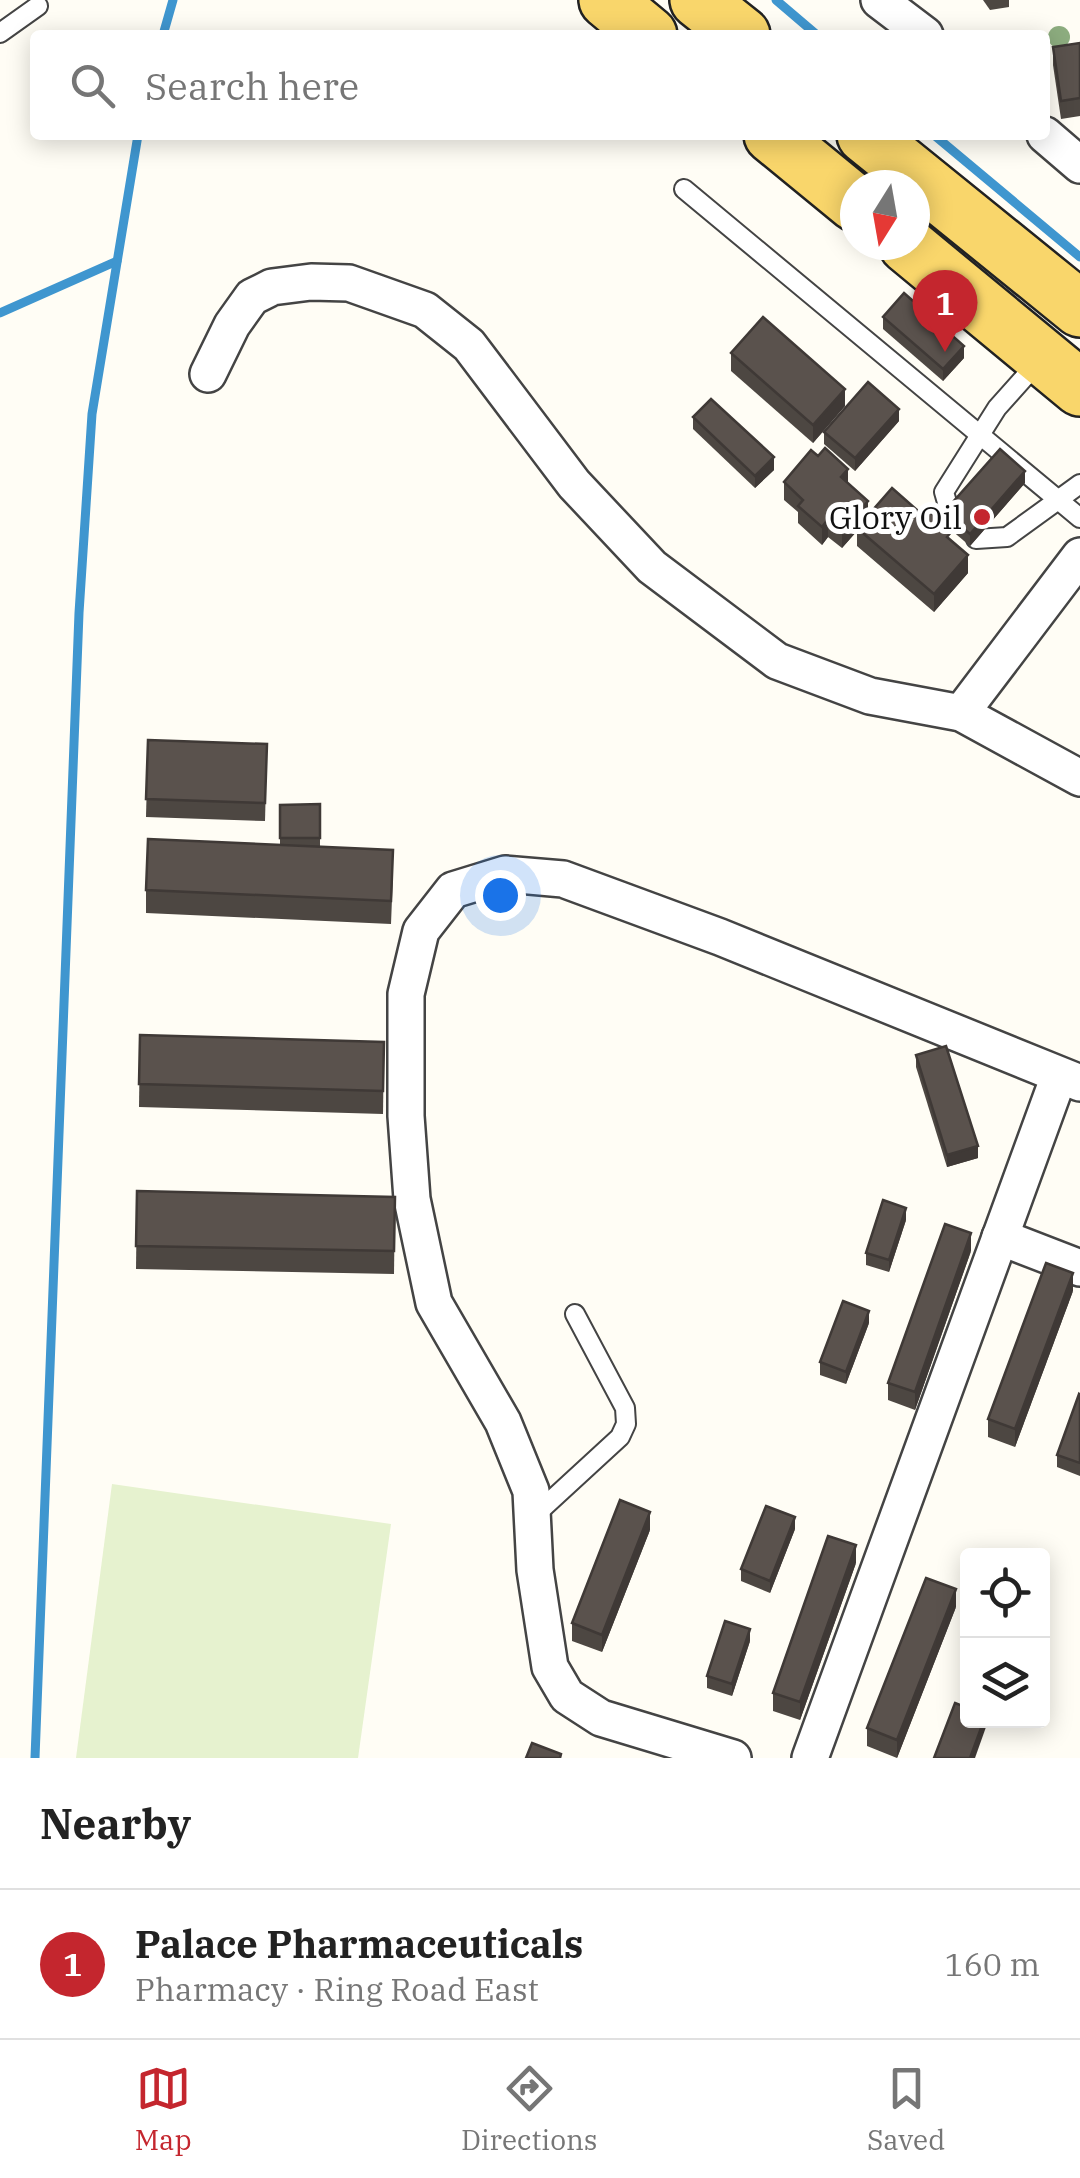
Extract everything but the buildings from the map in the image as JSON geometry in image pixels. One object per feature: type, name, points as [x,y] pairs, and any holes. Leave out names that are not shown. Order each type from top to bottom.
[{"type":"main road","points":[[607,0],[643,30]]},
{"type":"main road","points":[[698,0],[736,30]]},
{"type":"main road","points":[[778,140],[840,191]]},
{"type":"main road","points":[[871,140],[1080,309]]},
{"type":"main road","points":[[925,260],[1061,372]]},
{"type":"street","points":[[677,30],[698,0]]},
{"type":"street","points":[[879,0],[919,30]]},
{"type":"street","points":[[1050,139],[1080,165]]},
{"type":"street","points":[[208,374],[232,325],[252,298],[272,287],[348,283],[426,310],[469,345],[574,484],[652,567],[777,661],[870,696],[961,713],[1080,778]]},
{"type":"street","points":[[961,713],[1080,556]]},
{"type":"street","points":[[733,1758],[601,1718],[567,1696],[550,1667],[542,1632],[531,1491],[503,1422],[434,1302],[412,1199],[406,1116],[406,994],[421,931],[453,890],[504,874],[562,879],[720,937],[1069,1080],[1000,1238],[810,1758]]},
{"type":"street","points":[[1000,1238],[1080,1268]]},
{"type":"lane","points":[[0,33],[38,6]]},
{"type":"lane","points":[[684,188],[1080,518]]},
{"type":"lane","points":[[951,516],[944,492],[998,408],[1061,372]]},
{"type":"lane","points":[[976,539],[1007,537],[1080,484]]},
{"type":"lane","points":[[532,1517],[620,1437],[626,1424],[625,1408],[575,1314]]},
{"type":"green space","points":[[112,1484],[391,1524],[358,1758],[76,1758]]},
{"type":"waterway","points":[[164,30],[173,0]]},
{"type":"waterway","points":[[776,0],[811,30]]},
{"type":"waterway","points":[[35,1758],[79,613],[92,414],[137,140]]},
{"type":"waterway","points":[[940,140],[1080,257]]},
{"type":"waterway","points":[[0,313],[117,261]]},
{"type":"place","name":"Palace Pharmaceuticals","points":[[945,352]]},
{"type":"place","name":"Glory Oil","points":[[982,517]]}]
